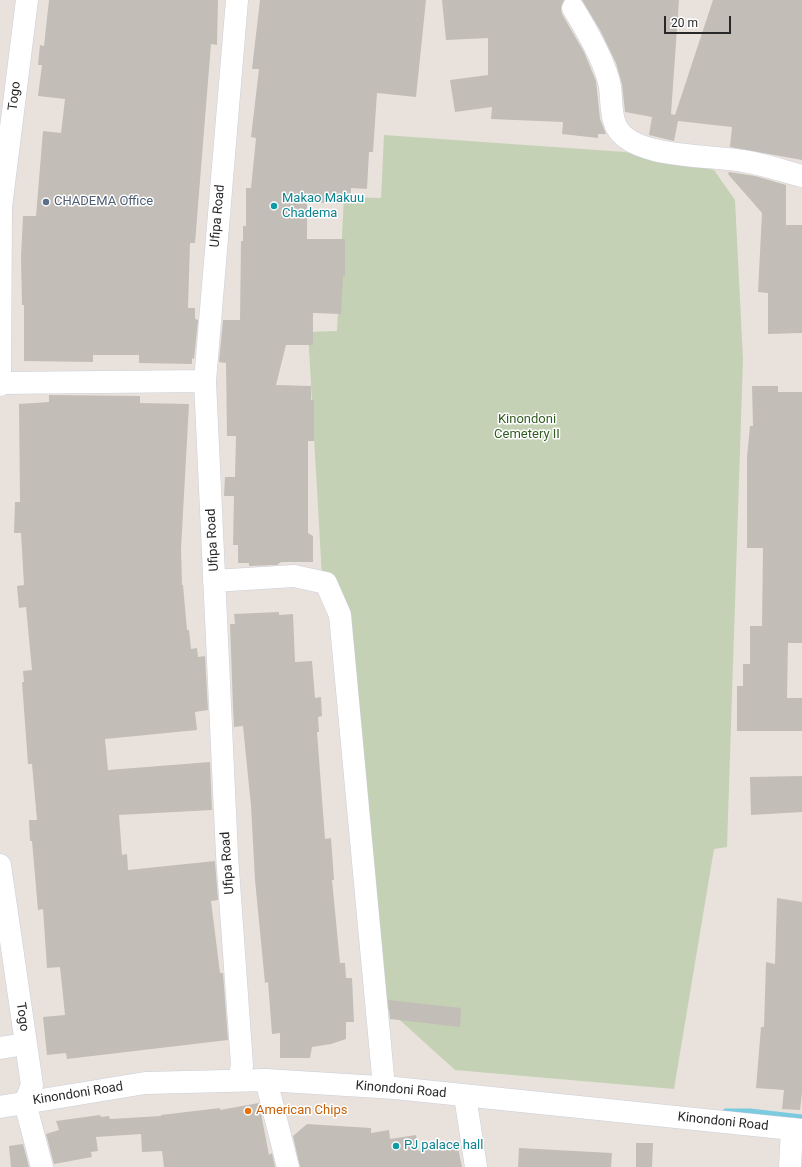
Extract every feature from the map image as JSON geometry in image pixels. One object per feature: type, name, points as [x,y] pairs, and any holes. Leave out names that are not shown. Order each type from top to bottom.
[{"type":"street","name":"Togo","points":[[0,384],[0,207],[27,0]]},
{"type":"street","name":"Ufipa Road","points":[[237,0],[205,381],[227,855],[242,1065],[239,1080]]},
{"type":"street","points":[[574,8],[587,33],[610,87],[611,111],[617,128],[632,143],[684,156],[743,161],[802,176]]},
{"type":"street","points":[[0,384],[205,381]]},
{"type":"street","points":[[214,581],[294,576],[326,583],[340,615],[384,1087]]},
{"type":"street","name":"Togo","points":[[0,866],[32,1085],[25,1103]]},
{"type":"street","points":[[0,1048],[26,1044]]},
{"type":"street","points":[[266,1080],[288,1167]]},
{"type":"street","name":"Kinondoni Road","points":[[0,1108],[145,1083],[266,1080],[384,1087],[797,1129]]},
{"type":"street","points":[[465,1096],[476,1167]]},
{"type":"street","points":[[25,1103],[42,1167]]},
{"type":"street","points":[[790,1167],[797,1129]]},
{"type":"green space","name":"Kinondoni Cemetery II","points":[[384,135],[625,152],[714,170],[735,200],[743,359],[727,847],[714,849],[674,1089],[455,1070],[381,1003],[342,599],[322,577],[308,332],[337,331],[344,197],[381,198]]},
{"type":"building","points":[[49,0],[218,0],[217,45],[211,44],[195,243],[190,243],[188,308],[195,308],[195,319],[198,320],[194,359],[192,358],[192,364],[139,363],[139,355],[93,355],[93,362],[24,361],[24,305],[22,305],[21,257],[23,216],[36,216],[43,131],[61,133],[65,99],[38,96],[42,65],[38,65],[40,45],[44,46]]},
{"type":"building","points":[[260,0],[426,0],[416,97],[377,93],[373,152],[369,152],[367,189],[351,188],[350,204],[307,202],[307,239],[345,239],[345,276],[343,276],[341,314],[313,313],[313,345],[286,345],[276,385],[311,386],[311,400],[314,400],[314,441],[308,441],[308,533],[313,536],[313,562],[281,562],[277,565],[249,566],[249,563],[238,563],[238,545],[233,545],[234,496],[224,496],[225,477],[235,477],[236,436],[227,436],[226,363],[219,362],[223,320],[240,320],[241,241],[243,241],[243,226],[246,226],[246,188],[251,188],[256,138],[251,137],[259,69],[252,69]]},
{"type":"building","points":[[442,0],[564,0],[561,8],[562,14],[584,52],[596,81],[600,119],[606,134],[598,134],[598,138],[562,134],[563,122],[491,119],[492,107],[455,112],[450,80],[488,75],[488,38],[446,40]]},
{"type":"building","points":[[582,0],[679,0],[671,114],[675,115],[713,0],[802,0],[802,160],[730,147],[732,127],[678,121],[674,141],[649,135],[652,117],[625,112],[622,84],[616,63],[600,30]]},
{"type":"building","points":[[729,172],[755,176],[786,185],[786,225],[802,225],[802,333],[768,334],[768,293],[758,292],[762,213],[728,174]]},
{"type":"building","points":[[752,386],[778,386],[778,392],[802,392],[802,643],[788,643],[787,698],[802,698],[802,731],[737,731],[737,686],[743,686],[743,664],[750,664],[750,626],[762,626],[763,548],[747,548],[747,457],[750,426],[753,426]]},
{"type":"building","points":[[49,395],[140,396],[140,403],[189,404],[181,549],[182,585],[187,630],[189,630],[191,649],[197,648],[198,657],[205,656],[208,710],[195,712],[197,730],[105,739],[108,770],[210,762],[212,810],[119,815],[122,855],[127,854],[128,870],[215,861],[218,900],[211,901],[220,973],[223,973],[228,1040],[67,1059],[66,1053],[47,1055],[43,1017],[65,1015],[60,967],[47,968],[43,909],[38,910],[32,841],[30,841],[29,820],[37,820],[32,764],[28,764],[22,682],[24,682],[23,671],[32,670],[26,607],[19,608],[17,586],[24,585],[21,533],[14,533],[15,502],[20,502],[19,404],[49,402]]},
{"type":"building","points":[[279,612],[279,615],[293,614],[295,662],[312,661],[315,698],[321,697],[322,716],[318,717],[319,732],[317,732],[325,839],[331,838],[334,880],[332,880],[340,963],[345,963],[346,978],[352,978],[354,1022],[346,1022],[346,1039],[331,1044],[312,1047],[310,1058],[280,1058],[280,1033],[272,1034],[268,982],[265,983],[255,880],[251,806],[243,726],[234,727],[230,624],[235,624],[234,614]]},
{"type":"building","points":[[802,776],[802,812],[751,815],[750,777]]},
{"type":"building","points":[[777,898],[802,902],[802,1092],[800,1110],[782,1109],[784,1090],[756,1088],[761,1027],[764,1027],[766,962],[775,964]]},
{"type":"building","points":[[388,1000],[461,1008],[460,1027],[390,1019]]},
{"type":"building","points":[[259,1103],[269,1155],[272,1153],[275,1167],[164,1167],[162,1151],[142,1152],[141,1134],[96,1137],[98,1151],[91,1152],[92,1157],[54,1164],[46,1134],[59,1130],[56,1121],[100,1115],[101,1117],[109,1116],[110,1119],[161,1116],[220,1108],[220,1110]]},
{"type":"building","points":[[307,1124],[371,1128],[371,1133],[389,1130],[390,1139],[416,1135],[418,1151],[457,1143],[462,1167],[300,1167],[293,1136]]},
{"type":"building","points":[[636,1143],[653,1143],[652,1167],[636,1167]]},
{"type":"building","points":[[23,1144],[29,1167],[11,1167],[9,1146]]},
{"type":"building","points":[[519,1148],[612,1153],[611,1167],[518,1167]]},
{"type":"waterway","points":[[726,1112],[750,1112],[802,1118]]},
{"type":"place","name":"CHADEMA Office","points":[[46,202]]},
{"type":"place","name":"Makao Makuu Chadema","points":[[274,206]]},
{"type":"place","name":"American Chips","points":[[248,1111]]},
{"type":"place","name":"PJ palace hall","points":[[396,1146]]}]
